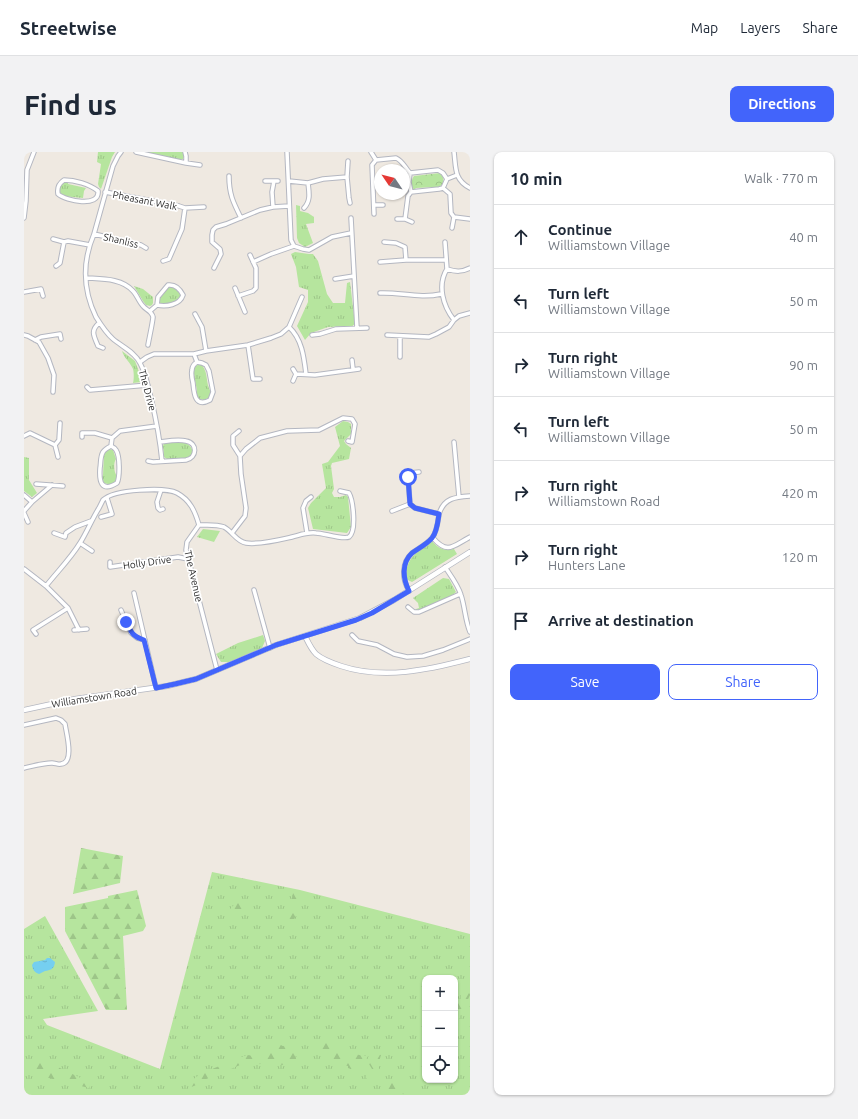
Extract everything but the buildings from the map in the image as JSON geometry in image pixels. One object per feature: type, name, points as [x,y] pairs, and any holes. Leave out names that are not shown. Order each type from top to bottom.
[{"type":"street","points":[[24,218],[26,201],[26,170],[34,152]]},
{"type":"street","name":"The Drive","points":[[121,152],[113,166],[86,259],[87,294],[99,323],[112,338],[140,362],[148,385],[160,442],[162,461]]},
{"type":"street","points":[[136,152],[200,165]]},
{"type":"street","points":[[185,152],[186,163]]},
{"type":"street","points":[[287,152],[291,240],[294,246],[310,250],[332,236],[351,233]]},
{"type":"street","points":[[371,152],[376,160]]},
{"type":"street","points":[[454,152],[456,176],[470,188]]},
{"type":"street","points":[[374,214],[372,165],[376,160],[396,158],[403,164]]},
{"type":"street","points":[[348,161],[347,177],[350,203]]},
{"type":"street","points":[[410,173],[438,170],[443,173],[446,179],[443,188]]},
{"type":"street","points":[[229,176],[231,198],[241,218]]},
{"type":"street","points":[[446,179],[456,176]]},
{"type":"street","points":[[289,180],[308,183],[323,179],[347,177]]},
{"type":"street","name":"Pheasant Walk","points":[[64,180],[68,180],[90,186],[98,191],[98,194],[97,198],[89,202],[66,199],[58,194],[58,188],[60,183],[64,180]]},
{"type":"street","points":[[264,181],[276,181],[272,192],[273,207]]},
{"type":"street","points":[[304,208],[308,204],[310,195],[308,183]]},
{"type":"street","points":[[405,219],[408,196],[411,192],[410,187]]},
{"type":"street","points":[[411,192],[443,188]]},
{"type":"street","points":[[443,188],[450,194],[452,213],[454,217],[452,228]]},
{"type":"street","name":"Pheasant Walk","points":[[98,194],[185,208],[204,207]]},
{"type":"street","points":[[374,205],[383,205]]},
{"type":"street","points":[[214,268],[221,254],[220,249],[212,242],[213,230],[216,227],[260,210],[289,206]]},
{"type":"street","name":"Pheasant Walk","points":[[163,261],[169,259],[182,229],[185,208]]},
{"type":"street","points":[[454,217],[470,219]]},
{"type":"street","points":[[351,218],[357,328]]},
{"type":"street","points":[[397,219],[405,219],[412,222]]},
{"type":"street","name":"Shanliss","points":[[94,234],[141,245],[146,248]]},
{"type":"street","points":[[53,239],[64,242],[68,241],[90,245]]},
{"type":"street","points":[[56,266],[60,263],[64,242]]},
{"type":"street","points":[[384,242],[396,243],[405,247],[406,260]]},
{"type":"street","points":[[445,242],[447,269],[444,273],[441,294],[447,309],[454,320]]},
{"type":"street","points":[[253,262],[270,254],[294,246]]},
{"type":"street","points":[[238,296],[253,291],[256,288],[256,268],[250,255]]},
{"type":"street","points":[[380,262],[406,260],[446,260]]},
{"type":"street","points":[[60,263],[65,266]]},
{"type":"street","points":[[447,269],[454,272],[460,272],[470,268]]},
{"type":"street","points":[[335,279],[354,276]]},
{"type":"street","points":[[86,278],[105,279],[126,285],[132,290],[142,305],[150,311],[153,317],[148,345]]},
{"type":"street","points":[[150,311],[157,305],[158,297],[168,285],[174,285],[184,295],[180,301],[168,306],[157,305]]},
{"type":"street","points":[[235,288],[245,312]]},
{"type":"street","points":[[24,292],[41,289],[43,296]]},
{"type":"street","points":[[380,292],[392,292],[414,296],[441,294]]},
{"type":"street","points":[[140,362],[147,356],[154,354],[194,354],[248,345],[281,334],[289,327],[302,296]]},
{"type":"street","points":[[387,335],[429,337],[449,327],[459,316],[470,313]]},
{"type":"street","points":[[195,314],[202,327],[206,351]]},
{"type":"street","points":[[96,352],[98,346],[93,333],[99,323]]},
{"type":"street","points":[[289,327],[295,332],[304,353],[306,374]]},
{"type":"street","points":[[312,335],[336,329],[367,328]]},
{"type":"street","points":[[35,340],[41,337],[60,334],[61,339]]},
{"type":"street","points":[[24,336],[28,336],[39,342],[48,358],[54,375],[53,392]]},
{"type":"street","points":[[400,336],[400,357]]},
{"type":"street","points":[[248,345],[253,379],[260,379]]},
{"type":"street","points":[[98,346],[103,348]]},
{"type":"street","points":[[194,354],[197,362]]},
{"type":"street","points":[[352,360],[353,370]]},
{"type":"street","points":[[197,362],[206,365],[209,371],[213,392],[210,400],[202,403],[194,395],[192,369],[197,362]]},
{"type":"street","points":[[293,369],[296,374]]},
{"type":"street","points":[[296,374],[315,375],[359,369]]},
{"type":"street","points":[[293,381],[296,374]]},
{"type":"street","points":[[86,387],[90,390],[148,385]]},
{"type":"street","points":[[87,395],[90,390]]},
{"type":"street","points":[[240,456],[260,438],[287,431],[319,430],[343,418],[352,418],[355,424],[352,442],[348,441]]},
{"type":"street","points":[[55,445],[59,440],[60,423]]},
{"type":"street","points":[[111,446],[112,438],[120,431],[157,426]]},
{"type":"street","points":[[232,534],[244,516],[246,508],[240,456],[233,446],[233,436],[239,431]]},
{"type":"street","points":[[24,436],[30,433],[55,445]]},
{"type":"street","points":[[82,437],[82,433],[95,433],[112,438]]},
{"type":"street","points":[[148,461],[190,459],[195,451],[192,444],[184,440],[160,442]]},
{"type":"street","points":[[454,442],[459,497]]},
{"type":"street","points":[[55,445],[58,457]]},
{"type":"street","points":[[111,446],[116,450],[118,455],[119,478],[117,484],[108,487],[104,486],[100,478],[101,456],[106,448],[111,446]]},
{"type":"street","points":[[419,472],[410,473],[408,477],[410,504],[415,508],[439,514]]},
{"type":"street","points":[[36,484],[63,486]]},
{"type":"street","points":[[28,522],[24,512],[32,502],[52,485]]},
{"type":"street","points":[[161,490],[157,502],[158,508],[160,510],[163,509]]},
{"type":"street","points":[[46,586],[80,543],[104,500],[113,494],[130,491],[161,490],[176,493],[187,500],[195,512],[200,524],[224,527],[244,543],[251,543],[277,541],[307,533],[316,533],[344,538],[349,536],[354,528],[352,498],[349,493],[340,491]]},
{"type":"street","points":[[24,495],[32,502]]},
{"type":"street","points":[[409,591],[405,584],[404,574],[406,562],[411,555],[433,538],[441,507],[452,499],[470,496]]},
{"type":"street","points":[[307,533],[303,508],[306,501],[311,497]]},
{"type":"street","points":[[101,517],[112,514],[107,498]]},
{"type":"street","points":[[392,511],[410,504]]},
{"type":"street","points":[[54,533],[65,537],[66,533],[75,527],[91,522]]},
{"type":"street","name":"The Avenue","points":[[200,524],[188,542],[186,550],[217,670]]},
{"type":"street","points":[[433,538],[444,548],[451,548],[470,537]]},
{"type":"street","points":[[80,543],[92,552]]},
{"type":"street","name":"Williamstown Road","points":[[24,710],[75,698],[156,688],[186,682],[270,648],[360,618],[409,591],[470,552]]},
{"type":"street","name":"Holly Drive","points":[[110,562],[110,567],[178,557],[188,559]]},
{"type":"street","points":[[446,567],[460,594],[470,632]]},
{"type":"street","points":[[24,569],[46,586],[68,608],[79,630]]},
{"type":"street","points":[[254,590],[270,648]]},
{"type":"street","points":[[134,593],[156,688]]},
{"type":"street","points":[[408,607],[414,612],[419,612],[460,594]]},
{"type":"street","points":[[36,634],[33,630],[68,608]]},
{"type":"street","points":[[121,610],[131,634],[144,640]]},
{"type":"street","points":[[466,613],[470,611]]},
{"type":"street","points":[[74,630],[87,629]]},
{"type":"street","points":[[352,635],[358,641],[377,645],[394,654],[408,657],[423,656],[444,650],[470,639]]},
{"type":"street","points":[[305,636],[313,650],[322,658],[343,667],[364,672],[404,672],[437,667],[470,659]]},
{"type":"street","points":[[24,725],[56,718],[59,719],[65,724],[69,748],[67,761],[64,763],[53,763],[24,768]]},
{"type":"green space","points":[[98,152],[115,152],[101,189],[98,184],[101,164],[97,162]]},
{"type":"green space","points":[[145,152],[183,152],[184,157],[180,160]]},
{"type":"green space","points":[[440,173],[443,178],[441,186],[436,188],[416,188],[414,190],[412,181],[414,176]]},
{"type":"green space","points":[[65,182],[86,188],[83,198],[62,196],[59,189],[62,183]]},
{"type":"green space","points":[[296,205],[300,206],[300,211],[308,213],[314,217],[314,223],[306,224],[313,243],[305,247],[299,243],[297,238]]},
{"type":"green space","points":[[295,252],[313,254],[318,261],[327,294],[333,303],[345,303],[347,283],[350,282],[355,324],[352,326],[328,327],[311,333],[305,340],[297,326],[308,302],[308,290],[299,287],[296,267],[291,254]]},
{"type":"green space","points":[[134,286],[143,289],[153,297],[152,305],[146,305]]},
{"type":"green space","points":[[168,287],[173,287],[179,292],[181,297],[171,303],[160,303],[161,296]]},
{"type":"green space","points":[[122,351],[135,361],[142,380],[141,382],[133,383],[133,369]]},
{"type":"green space","points":[[202,365],[204,368],[211,392],[210,397],[204,400],[199,399],[196,396],[197,391],[194,372],[195,366]]},
{"type":"green space","points":[[343,421],[351,424],[351,434],[344,441],[351,448],[349,459],[332,463],[331,466],[334,489],[332,493],[334,497],[346,495],[348,497],[351,527],[347,533],[313,529],[308,508],[326,488],[322,464],[328,462],[340,446],[335,427]]},
{"type":"green space","points":[[183,442],[189,445],[192,449],[193,452],[190,456],[180,459],[167,459],[164,457],[164,443]]},
{"type":"green space","points":[[109,449],[113,450],[116,459],[114,468],[117,476],[112,485],[104,483],[102,477],[104,454]]},
{"type":"green space","points":[[24,457],[29,458],[29,480],[37,493],[32,497],[24,491]]},
{"type":"green space","points":[[203,529],[220,531],[214,542],[197,537]]},
{"type":"green space","points":[[432,541],[442,549],[454,549],[457,554],[412,582],[409,581],[406,578],[406,575],[409,562],[415,554]]},
{"type":"green space","points":[[443,578],[449,579],[456,592],[437,604],[415,611],[419,608],[418,603],[413,598]]},
{"type":"green space","points":[[263,635],[265,641],[262,648],[229,662],[221,662],[216,654],[238,643]]},
{"type":"green space","points":[[81,848],[123,856],[120,883],[73,894]]},
{"type":"green space","points":[[212,872],[300,890],[470,934],[470,1095],[24,1095],[24,929],[45,916],[98,1011],[43,1019],[47,1025],[160,1069]]},
{"type":"green space","points":[[137,890],[146,926],[143,931],[123,936],[127,1010],[106,1010],[65,931],[65,907]]},
{"type":"green space","points":[[296,892],[302,900],[300,909],[289,927],[286,927],[284,922],[285,913],[288,905],[291,903],[293,893]]},
{"type":"green space","points":[[245,901],[251,904],[249,906],[250,909],[247,909],[246,912],[243,913],[239,910],[237,913],[230,916],[228,913],[233,906],[237,903]]},
{"type":"green space","points":[[470,979],[470,995],[458,1021],[458,1001],[461,999],[461,993],[465,991],[466,987],[469,985]]},
{"type":"green space","points":[[323,1042],[359,1055],[368,1056],[364,1063],[358,1065],[359,1072],[348,1068],[348,1066],[336,1064],[330,1061],[333,1055],[320,1048]]},
{"type":"green space","points":[[274,1044],[310,1052],[309,1055],[295,1055],[296,1059],[293,1063],[288,1062],[286,1065],[240,1065],[189,1088],[188,1083],[202,1073],[247,1055],[256,1056],[268,1054],[274,1048]]},
{"type":"green space","points":[[376,1054],[381,1055],[378,1065],[379,1069],[375,1073],[373,1081],[367,1080],[367,1074],[372,1069],[369,1064]]},
{"type":"green space","points":[[35,1056],[91,1083],[89,1088],[25,1072]]},
{"type":"green space","points":[[389,1079],[407,1085],[410,1088],[409,1092],[406,1095],[398,1092],[396,1095],[387,1095],[390,1090],[385,1088],[385,1084]]},
{"type":"water","points":[[50,958],[55,962],[53,968],[39,974],[33,970],[32,965],[34,962],[45,960]]},
{"type":"route","points":[[126,622],[131,634],[144,640],[156,688],[196,679],[276,645],[348,623],[372,613],[409,591],[405,584],[404,574],[406,562],[411,555],[433,538],[436,530],[439,514],[415,508],[410,504],[408,477]]}]
